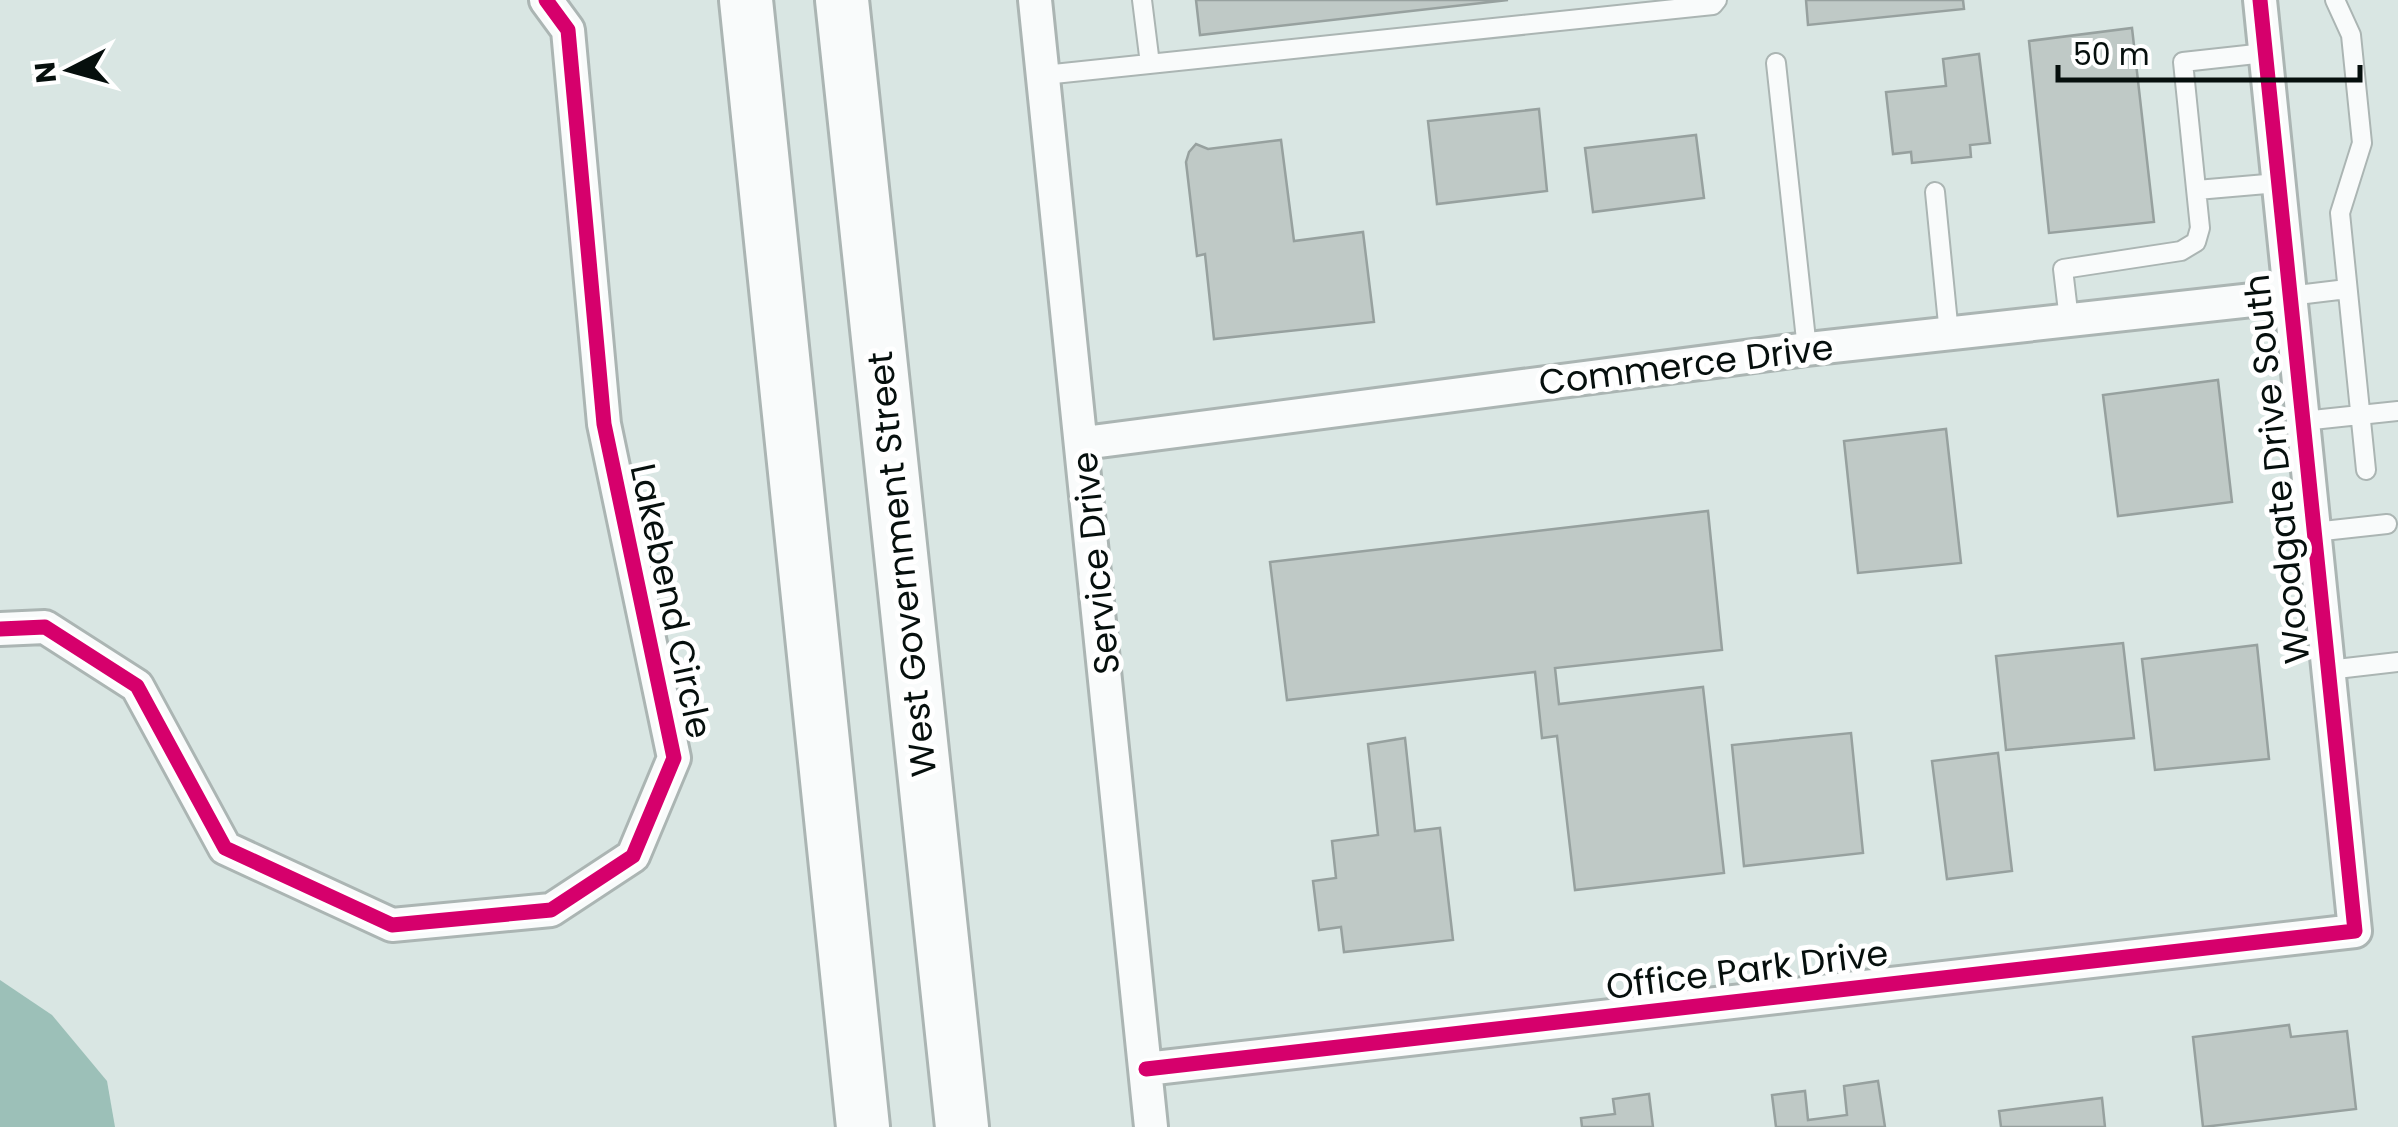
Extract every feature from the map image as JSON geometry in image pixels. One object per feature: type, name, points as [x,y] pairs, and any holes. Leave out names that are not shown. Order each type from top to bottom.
[{"type":"main road","points":[[746,0],[862,1127]]},
{"type":"main road","name":"West Government Street","points":[[842,0],[962,1127]]},
{"type":"street","name":"Lakebend Circle","points":[[0,629],[45,626],[136,686],[225,848],[392,924],[550,910],[633,856],[674,758],[604,424],[568,30],[546,0]]},
{"type":"street","name":"Service Drive","points":[[1035,0],[1152,1127]]},
{"type":"street","name":"Woodgate Drive South","points":[[2260,0],[2355,931]]},
{"type":"street","name":"Commerce Drive","points":[[1084,444],[1807,349],[2290,296]]},
{"type":"street","name":"Office Park Drive","points":[[1146,1070],[2355,931]]},
{"type":"lane","points":[[1142,0],[1150,64]]},
{"type":"lane","points":[[1044,75],[1712,5],[1717,0]]},
{"type":"lane","points":[[2335,0],[2351,35],[2362,143],[2340,214],[2366,470]]},
{"type":"lane","points":[[2070,320],[2064,269],[2181,251],[2196,242],[2200,228],[2183,62],[2265,53]]},
{"type":"lane","points":[[1776,63],[1807,349]]},
{"type":"lane","points":[[2197,190],[2278,183]]},
{"type":"lane","points":[[1935,192],[1949,334]]},
{"type":"lane","points":[[2290,296],[2348,290]]},
{"type":"lane","points":[[2302,421],[2398,411]]},
{"type":"lane","points":[[2314,532],[2387,524]]},
{"type":"lane","points":[[2328,670],[2398,662]]},
{"type":"shaded area","points":[[0,980],[52,1015],[107,1081],[115,1127],[0,1127]]},
{"type":"building","points":[[1196,0],[1508,0],[1200,35]]},
{"type":"building","points":[[1806,0],[1963,0],[1964,9],[1808,25]]},
{"type":"building","points":[[2132,28],[2154,222],[2049,233],[2029,41]]},
{"type":"building","points":[[1979,54],[1990,143],[1970,145],[1971,157],[1912,163],[1911,152],[1893,154],[1886,92],[1946,86],[1943,59]]},
{"type":"building","points":[[1539,109],[1547,191],[1437,204],[1428,121]]},
{"type":"building","points":[[1696,135],[1704,198],[1593,212],[1585,148]]},
{"type":"building","points":[[1281,140],[1294,241],[1363,232],[1374,322],[1214,339],[1205,254],[1197,256],[1186,162],[1189,152],[1196,144],[1208,149]]},
{"type":"building","points":[[2218,380],[2232,502],[2118,516],[2103,395]]},
{"type":"building","points":[[1946,429],[1961,563],[1858,573],[1844,441]]},
{"type":"building","points":[[1708,511],[1722,650],[1555,668],[1559,704],[1703,687],[1724,873],[1575,890],[1557,736],[1542,738],[1535,672],[1287,700],[1270,562]]},
{"type":"building","points":[[2123,643],[2134,738],[2006,750],[1996,656]]},
{"type":"building","points":[[2257,645],[2269,759],[2155,770],[2142,659]]},
{"type":"building","points":[[1851,733],[1863,853],[1744,866],[1732,745]]},
{"type":"building","points":[[1405,738],[1415,831],[1440,828],[1453,940],[1344,952],[1341,927],[1319,930],[1313,881],[1336,878],[1332,841],[1378,835],[1368,744]]},
{"type":"building","points":[[1998,753],[2012,871],[1947,879],[1932,761]]},
{"type":"building","points":[[2289,1025],[2291,1037],[2347,1031],[2356,1109],[2203,1127],[2193,1037]]},
{"type":"building","points":[[1878,1081],[1885,1127],[1776,1127],[1772,1095],[1805,1091],[1808,1120],[1847,1115],[1844,1086]]},
{"type":"building","points":[[1649,1094],[1653,1127],[1582,1127],[1581,1118],[1615,1114],[1613,1099]]},
{"type":"building","points":[[2102,1098],[2105,1127],[2001,1127],[1999,1111]]},
{"type":"cycle path","points":[[0,629],[45,627],[137,686],[225,848],[392,925],[551,910],[633,856],[674,758],[604,424],[568,30],[546,0]]},
{"type":"cycle path","points":[[1146,1069],[2355,931],[2260,0]]}]
